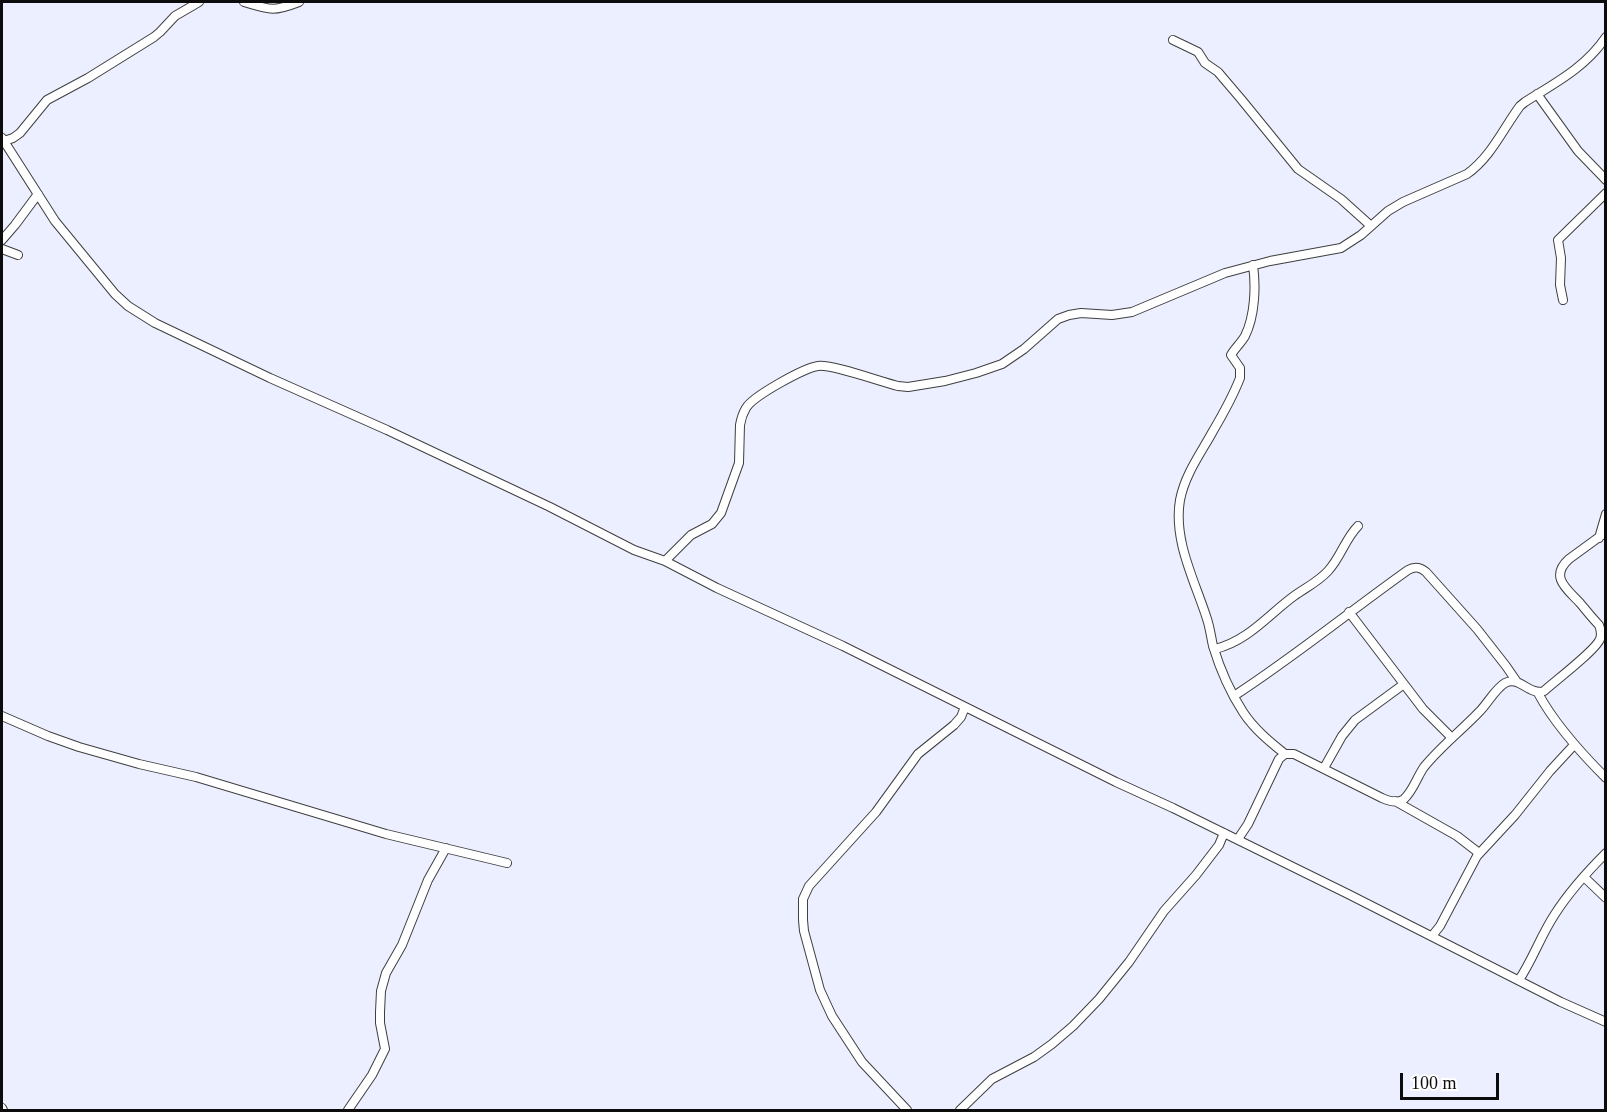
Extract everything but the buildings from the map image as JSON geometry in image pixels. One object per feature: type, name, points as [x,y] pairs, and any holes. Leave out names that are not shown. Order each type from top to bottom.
[{"type":"street","points":[[199,2],[175,16],[154,37],[88,78],[47,100],[20,133],[14,138],[3,139],[55,222],[115,294],[128,306],[142,316],[270,378],[387,430],[550,507],[634,550],[665,561],[690,575],[843,646],[1605,1022]]},
{"type":"street","points":[[244,2],[270,9],[299,2]]},
{"type":"street","points":[[665,561],[691,535],[712,524],[721,513],[739,463],[740,425],[746,408],[763,393],[819,366],[908,387],[966,376],[1002,364],[1063,317],[1075,313],[1112,315],[1132,312],[1225,273],[1293,256],[1341,248],[1403,202],[1455,180],[1476,168],[1520,106],[1579,67],[1605,37]]},
{"type":"street","points":[[1173,40],[1198,52],[1205,63],[1218,72],[1299,170],[1341,199],[1371,226]]},
{"type":"street","points":[[1537,94],[1578,151],[1605,180]]},
{"type":"street","points":[[1563,300],[1558,240],[1605,193]]},
{"type":"street","points":[[2,240],[38,194]]},
{"type":"street","points":[[2,249],[18,255]]},
{"type":"street","points":[[1253,265],[1254,302],[1244,338],[1231,355],[1240,368],[1240,378],[1214,430],[1188,474],[1180,501],[1180,528],[1184,553],[1215,649],[1234,696],[1245,716],[1263,736],[1285,754],[1294,754],[1382,798],[1395,801],[1457,836],[1479,853]]},
{"type":"street","points":[[1234,696],[1408,570],[1419,567],[1470,622],[1517,682],[1529,690],[1538,693],[1544,691],[1594,647],[1603,632],[1563,584],[1560,573],[1564,564],[1602,535],[1605,514]]},
{"type":"street","points":[[1215,649],[1236,642],[1249,634],[1285,603],[1319,579],[1334,564],[1349,536],[1358,525]]},
{"type":"street","points":[[1349,612],[1423,709],[1452,738]]},
{"type":"street","points":[[1395,801],[1406,797],[1424,768],[1503,684],[1517,682]]},
{"type":"street","points":[[1324,768],[1342,736],[1355,720],[1404,684]]},
{"type":"street","points":[[1538,693],[1574,745],[1605,778]]},
{"type":"street","points":[[907,1110],[862,1062],[832,1016],[820,990],[804,931],[803,899],[809,886],[876,812],[918,754],[954,725],[961,717],[965,707]]},
{"type":"street","points":[[2,716],[79,747],[196,777],[351,824],[507,863]]},
{"type":"street","points":[[1432,936],[1440,926],[1479,853],[1515,815],[1574,745]]},
{"type":"street","points":[[1238,839],[1248,824],[1279,759],[1285,754]]},
{"type":"street","points":[[960,1110],[992,1079],[1034,1058],[1052,1044],[1099,999],[1129,962],[1164,911],[1219,845],[1224,833]]},
{"type":"street","points":[[348,1110],[372,1075],[385,1049],[380,1012],[381,992],[386,973],[402,945],[428,880],[446,849]]},
{"type":"street","points":[[1519,980],[1555,914],[1605,853]]},
{"type":"street","points":[[1584,877],[1605,898]]}]
